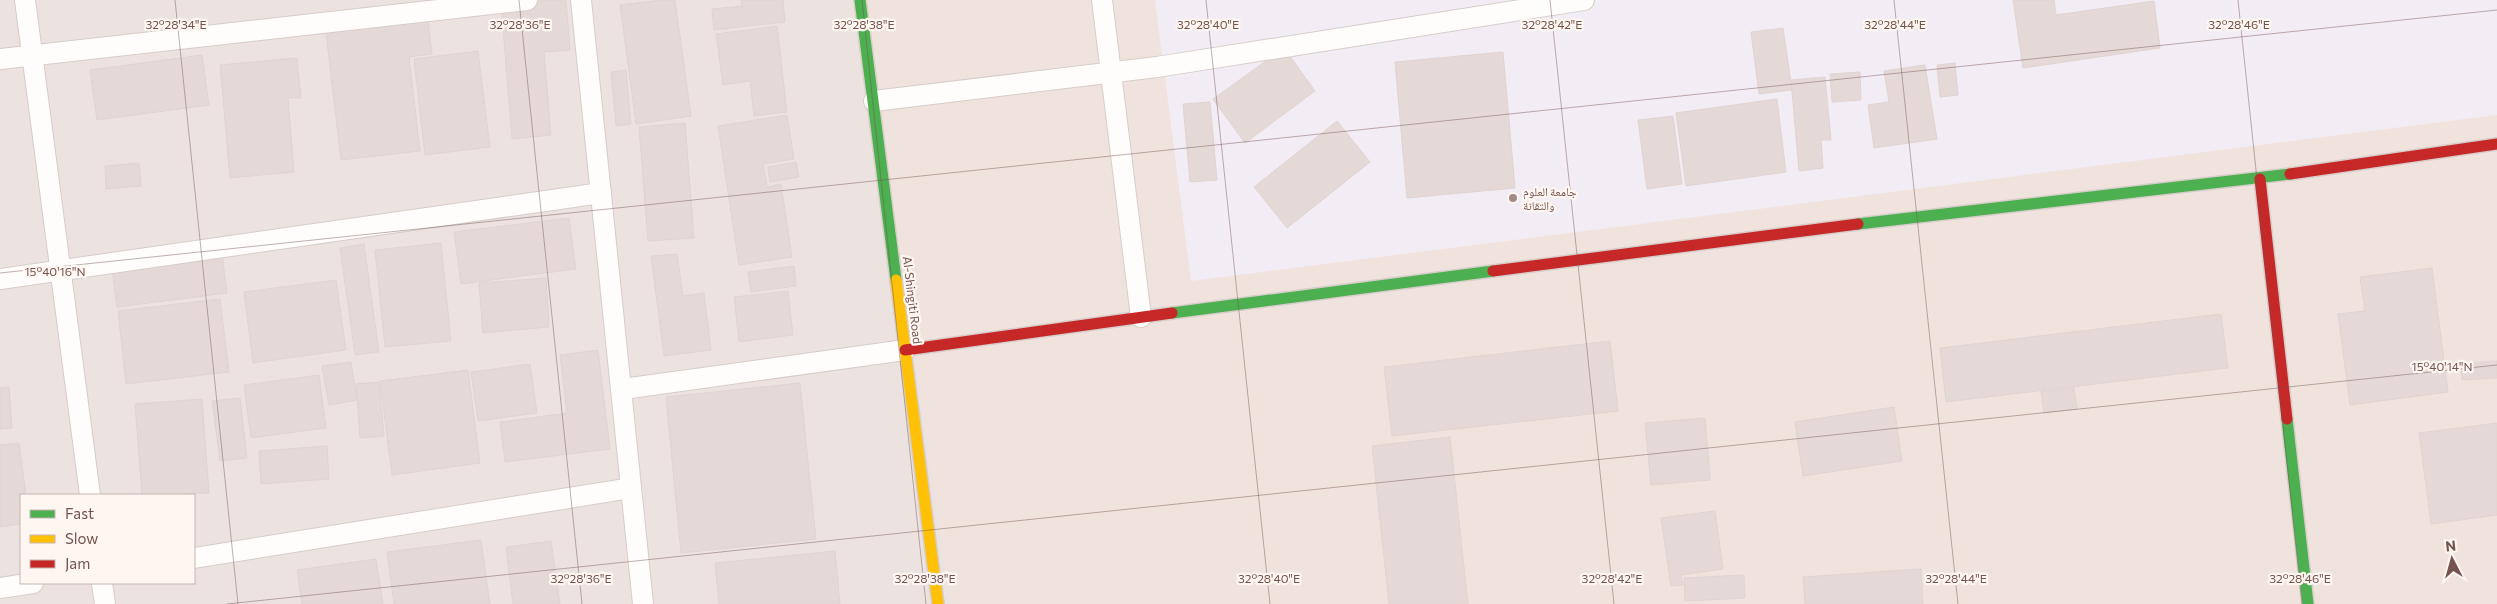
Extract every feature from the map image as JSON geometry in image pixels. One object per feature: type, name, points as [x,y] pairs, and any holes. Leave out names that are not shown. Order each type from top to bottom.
[{"type":"street","name":"Al-Shingiti Road","points":[[860,0],[938,604]]},
{"type":"street","points":[[905,350],[1141,316],[1969,210],[2260,178],[2497,144]]},
{"type":"street","points":[[2260,178],[2308,604]]},
{"type":"lane","points":[[24,0],[90,494]]},
{"type":"lane","points":[[0,59],[527,0]]},
{"type":"lane","points":[[581,0],[623,389],[643,604]]},
{"type":"lane","points":[[1102,0],[1141,316]]},
{"type":"lane","points":[[874,101],[1112,73],[1584,0]]},
{"type":"lane","points":[[0,279],[601,193]]},
{"type":"lane","points":[[623,389],[905,350]]},
{"type":"lane","points":[[195,558],[631,488]]},
{"type":"lane","points":[[0,588],[26,584]]},
{"type":"lane","points":[[102,584],[105,604]]},
{"type":"shaded area","points":[[0,0],[2497,0],[2497,604],[0,604]]},
{"type":"shaded area","points":[[0,0],[863,0],[951,604],[0,604]]},
{"type":"shaded area","name":"جامعة العلوم والتقانة","points":[[1155,0],[2497,0],[2497,115],[1191,281]]},
{"type":"building","points":[[566,0],[570,50],[544,52],[551,135],[512,139],[501,3]]},
{"type":"building","points":[[675,0],[691,116],[636,124],[620,5]]},
{"type":"building","points":[[741,0],[783,0],[785,22],[714,30],[712,9],[742,6]]},
{"type":"building","points":[[2013,0],[2054,0],[2056,15],[2154,1],[2160,48],[2023,68]]},
{"type":"building","points":[[428,21],[432,54],[409,57],[420,151],[341,160],[326,33]]},
{"type":"building","points":[[777,26],[787,112],[754,116],[750,81],[723,85],[716,34]]},
{"type":"building","points":[[1783,28],[1792,90],[1759,94],[1751,32]]},
{"type":"building","points":[[1284,48],[1315,91],[1245,143],[1213,99]]},
{"type":"building","points":[[478,51],[490,147],[425,155],[414,59]]},
{"type":"building","points":[[1503,52],[1515,188],[1407,198],[1395,62]]},
{"type":"building","points":[[202,55],[209,105],[97,120],[90,70]]},
{"type":"building","points":[[297,58],[301,98],[288,98],[294,172],[230,178],[220,65]]},
{"type":"building","points":[[1955,63],[1958,95],[1940,97],[1937,65]]},
{"type":"building","points":[[1925,65],[1937,139],[1874,148],[1868,105],[1889,102],[1884,71]]},
{"type":"building","points":[[626,70],[631,124],[616,126],[611,72]]},
{"type":"building","points":[[1860,72],[1861,100],[1832,102],[1830,74]]},
{"type":"building","points":[[1825,77],[1831,140],[1821,140],[1823,168],[1799,171],[1791,80]]},
{"type":"building","points":[[1777,99],[1786,172],[1686,186],[1676,113]]},
{"type":"building","points":[[1210,102],[1217,180],[1190,182],[1183,104]]},
{"type":"building","points":[[787,115],[794,159],[763,164],[767,187],[781,184],[792,257],[739,265],[718,126]]},
{"type":"building","points":[[1673,116],[1682,184],[1647,189],[1638,120]]},
{"type":"building","points":[[1337,121],[1370,162],[1287,228],[1254,187]]},
{"type":"building","points":[[685,123],[694,238],[648,241],[639,127]]},
{"type":"building","points":[[796,162],[799,177],[770,182],[768,167]]},
{"type":"building","points":[[139,163],[141,186],[106,189],[105,166]]},
{"type":"building","points":[[569,218],[576,269],[461,284],[454,232]]},
{"type":"building","points":[[441,243],[451,341],[385,347],[375,250]]},
{"type":"building","points":[[364,244],[379,352],[355,355],[340,248]]},
{"type":"building","points":[[222,254],[227,293],[117,307],[112,268]]},
{"type":"building","points":[[677,254],[683,296],[704,293],[711,350],[664,356],[651,256]]},
{"type":"building","points":[[794,266],[796,286],[751,292],[748,272]]},
{"type":"building","points":[[2432,268],[2448,392],[2350,405],[2338,314],[2365,311],[2360,277]]},
{"type":"building","points":[[546,278],[549,327],[483,333],[479,283]]},
{"type":"building","points":[[336,280],[346,350],[253,363],[244,292]]},
{"type":"building","points":[[788,291],[793,335],[739,342],[734,297]]},
{"type":"building","points":[[220,299],[229,372],[126,384],[118,311]]},
{"type":"building","points":[[2221,314],[2228,368],[1946,402],[1940,348]]},
{"type":"building","points":[[1610,341],[1618,411],[1392,436],[1384,367]]},
{"type":"building","points":[[598,350],[610,449],[505,462],[500,422],[567,413],[560,355]]},
{"type":"building","points":[[2497,361],[2497,378],[2462,380],[2461,363]]},
{"type":"building","points":[[351,362],[357,400],[329,405],[322,366]]},
{"type":"building","points":[[530,364],[537,413],[478,421],[471,372]]},
{"type":"building","points":[[468,370],[480,463],[392,475],[380,381]]},
{"type":"building","points":[[319,375],[326,428],[251,438],[244,385]]},
{"type":"building","points":[[379,382],[384,436],[360,438],[356,384]]},
{"type":"building","points":[[800,383],[816,539],[681,553],[666,397]]},
{"type":"building","points":[[9,387],[12,428],[0,429],[0,388]]},
{"type":"building","points":[[2074,388],[2077,409],[2044,413],[2041,392]]},
{"type":"building","points":[[240,398],[247,458],[220,461],[212,401]]},
{"type":"building","points":[[202,399],[209,493],[142,494],[135,404]]},
{"type":"building","points":[[1894,407],[1902,461],[1803,476],[1795,422]]},
{"type":"building","points":[[1705,418],[1710,480],[1651,485],[1645,423]]},
{"type":"building","points":[[2497,423],[2497,515],[2431,524],[2419,433]]},
{"type":"building","points":[[1450,437],[1468,604],[1389,604],[1372,446]]},
{"type":"building","points":[[19,443],[26,494],[20,494],[20,524],[0,527],[0,445]]},
{"type":"building","points":[[327,446],[329,479],[261,484],[259,451]]},
{"type":"building","points":[[1715,511],[1723,569],[1681,575],[1683,585],[1671,586],[1661,518]]},
{"type":"building","points":[[481,540],[490,604],[394,604],[387,552]]},
{"type":"building","points":[[551,541],[560,604],[513,604],[506,547]]},
{"type":"building","points":[[835,551],[840,604],[719,604],[715,563]]},
{"type":"building","points":[[376,559],[383,604],[302,604],[297,570]]},
{"type":"building","points":[[1921,569],[1923,604],[1805,604],[1803,577]]},
{"type":"building","points":[[1744,575],[1745,598],[1685,601],[1684,578]]},
{"type":"traffic: fast","points":[[860,0],[896,280]]},
{"type":"traffic: fast","points":[[1858,224],[2290,174]]},
{"type":"traffic: fast","points":[[1172,313],[1493,271]]},
{"type":"traffic: fast","points":[[2287,419],[2308,604]]},
{"type":"traffic: slow","points":[[896,280],[938,604]]},
{"type":"traffic: jam","points":[[2290,174],[2497,144]]},
{"type":"traffic: jam","points":[[2260,179],[2287,419]]},
{"type":"traffic: jam","points":[[1493,271],[1858,224]]},
{"type":"traffic: jam","points":[[905,350],[1172,313]]},
{"type":"place","name":"جامعة العلوم والتقانة","points":[[1513,198]]}]
